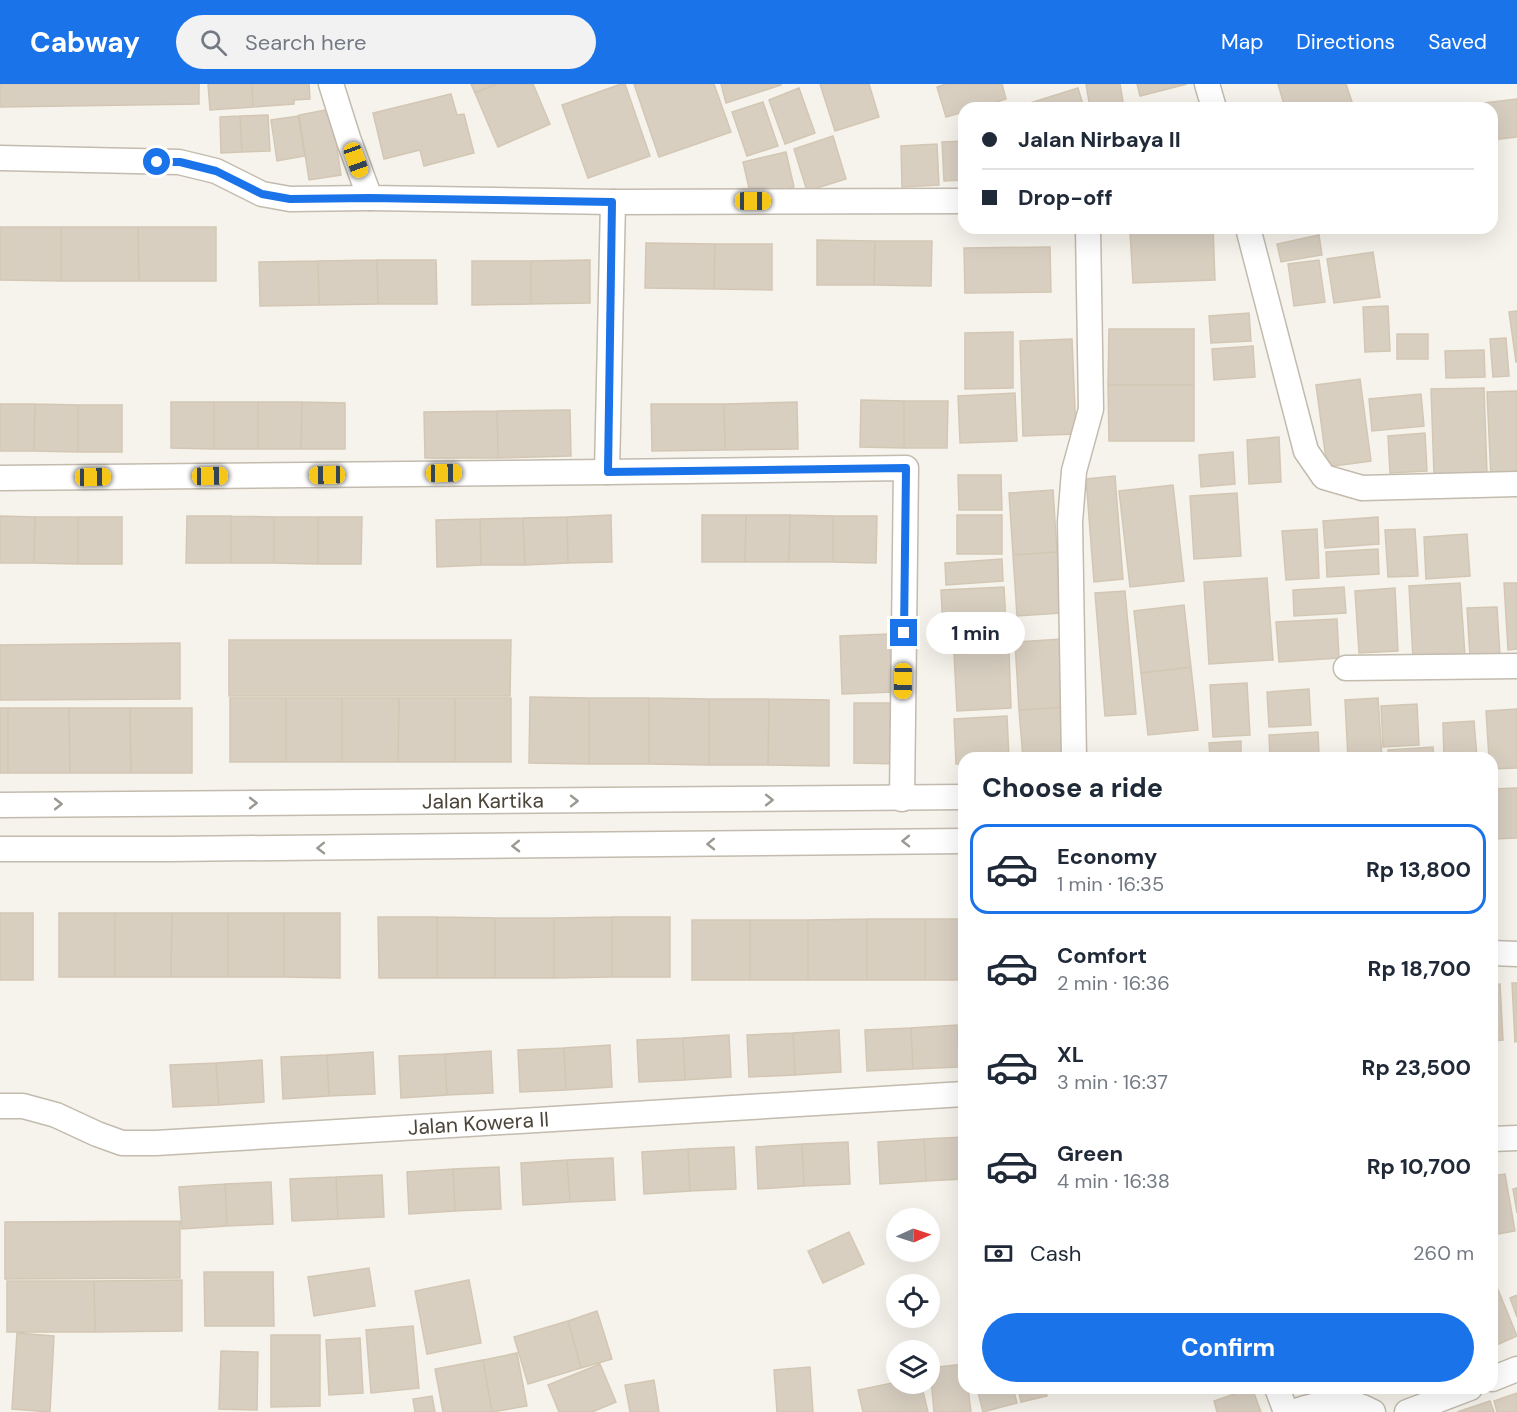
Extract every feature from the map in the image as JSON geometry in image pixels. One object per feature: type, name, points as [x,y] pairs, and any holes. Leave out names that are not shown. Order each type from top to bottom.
[{"type":"street","points":[[331,84],[370,198]]},
{"type":"street","points":[[1207,84],[1212,102]]},
{"type":"street","points":[[0,158],[180,162],[216,171],[262,194],[290,199],[612,202],[958,201]]},
{"type":"street","points":[[608,472],[612,202]]},
{"type":"street","points":[[1074,752],[1070,522],[1074,471],[1091,409],[1088,234]]},
{"type":"street","points":[[1250,234],[1306,450],[1324,477],[1362,488],[1517,484]]},
{"type":"street","points":[[0,478],[906,468],[902,799]]},
{"type":"street","points":[[1346,668],[1517,666]]},
{"type":"street","name":"Jalan Kartika","points":[[0,805],[958,797]]},
{"type":"street","name":"Jalan Kartika","points":[[0,849],[958,841]]},
{"type":"street","points":[[1498,953],[1517,954]]},
{"type":"street","name":"Jalan Kowera II","points":[[0,1106],[23,1106],[56,1115],[122,1143],[145,1143],[958,1094]]},
{"type":"street","points":[[1498,1140],[1517,1138]]},
{"type":"street","points":[[1498,1377],[1517,1369]]},
{"type":"street","points":[[1279,1394],[1286,1412]]},
{"type":"street","points":[[1407,1412],[1454,1394]]},
{"type":"street","points":[[1292,1412],[1320,1404],[1340,1402],[1355,1403],[1373,1412]]},
{"type":"building","points":[[0,84],[199,84],[199,104],[0,107]]},
{"type":"building","points":[[208,84],[252,84],[253,107],[210,110]]},
{"type":"building","points":[[252,84],[309,84],[310,99],[294,100],[294,104],[253,107]]},
{"type":"building","points":[[471,84],[497,84],[475,93]]},
{"type":"building","points":[[497,84],[533,84],[550,124],[498,147],[475,93]]},
{"type":"building","points":[[625,84],[650,156],[588,178],[562,105]]},
{"type":"building","points":[[634,84],[714,84],[731,132],[659,157]]},
{"type":"building","points":[[721,84],[781,84],[781,85],[726,103]]},
{"type":"building","points":[[820,84],[869,84],[879,117],[835,131]]},
{"type":"building","points":[[946,84],[1002,84],[1006,99],[996,102],[958,102],[958,114],[946,117],[937,87]]},
{"type":"building","points":[[1086,84],[1120,84],[1123,102],[1089,102]]},
{"type":"building","points":[[1137,84],[1187,84],[1140,96]]},
{"type":"building","points":[[1278,84],[1346,84],[1352,102],[1283,102]]},
{"type":"building","points":[[799,88],[815,133],[785,144],[769,100]]},
{"type":"building","points":[[1078,88],[1082,102],[1033,102]]},
{"type":"building","points":[[451,94],[457,115],[464,114],[474,153],[424,166],[420,150],[384,159],[373,113]]},
{"type":"building","points":[[1517,99],[1517,137],[1498,139],[1498,102],[1492,102]]},
{"type":"building","points":[[763,102],[778,146],[747,156],[732,112]]},
{"type":"building","points":[[331,109],[341,175],[309,180],[299,115]]},
{"type":"building","points":[[268,115],[270,151],[242,152],[240,116]]},
{"type":"building","points":[[240,116],[242,152],[221,153],[220,117]]},
{"type":"building","points":[[298,116],[305,156],[277,161],[271,120]]},
{"type":"building","points":[[833,136],[846,179],[807,191],[794,149]]},
{"type":"building","points":[[958,141],[958,180],[944,181],[942,142]]},
{"type":"building","points":[[937,144],[939,185],[902,187],[901,146]]},
{"type":"building","points":[[786,152],[794,187],[751,197],[743,162]]},
{"type":"building","points":[[0,227],[61,227],[61,281],[0,280]]},
{"type":"building","points":[[61,227],[138,227],[139,281],[61,281]]},
{"type":"building","points":[[138,227],[216,227],[216,281],[139,281]]},
{"type":"building","points":[[1130,234],[1213,234],[1215,280],[1133,283]]},
{"type":"building","points":[[1319,235],[1322,255],[1281,262],[1277,244]]},
{"type":"building","points":[[817,240],[875,241],[874,285],[817,285]]},
{"type":"building","points":[[875,241],[932,241],[931,286],[874,285]]},
{"type":"building","points":[[646,243],[715,244],[714,289],[645,288]]},
{"type":"building","points":[[715,244],[772,244],[772,290],[714,289]]},
{"type":"building","points":[[1050,247],[1051,292],[965,293],[964,248]]},
{"type":"building","points":[[1373,252],[1380,297],[1334,303],[1327,259]]},
{"type":"building","points":[[377,260],[436,260],[437,304],[378,304]]},
{"type":"building","points":[[377,260],[378,304],[319,305],[318,261]]},
{"type":"building","points":[[590,260],[590,303],[531,304],[531,261]]},
{"type":"building","points":[[1319,260],[1325,302],[1294,306],[1288,264]]},
{"type":"building","points":[[318,261],[319,305],[260,306],[259,262]]},
{"type":"building","points":[[472,261],[531,261],[531,304],[472,305]]},
{"type":"building","points":[[1388,306],[1390,351],[1365,352],[1363,307]]},
{"type":"building","points":[[1517,311],[1517,362],[1516,362],[1509,312]]},
{"type":"building","points":[[1249,313],[1251,341],[1211,343],[1209,316]]},
{"type":"building","points":[[1109,329],[1194,329],[1194,385],[1108,385]]},
{"type":"building","points":[[1013,332],[1013,388],[965,389],[965,333]]},
{"type":"building","points":[[1397,334],[1428,334],[1428,359],[1397,359]]},
{"type":"building","points":[[1506,338],[1509,376],[1493,377],[1490,339]]},
{"type":"building","points":[[1072,339],[1076,434],[1023,436],[1020,341]]},
{"type":"building","points":[[1253,346],[1255,377],[1214,380],[1212,349]]},
{"type":"building","points":[[1484,350],[1485,377],[1446,378],[1445,351]]},
{"type":"building","points":[[1360,379],[1371,461],[1327,467],[1316,385]]},
{"type":"building","points":[[1108,385],[1194,385],[1194,441],[1109,441]]},
{"type":"building","points":[[1484,388],[1487,473],[1434,475],[1431,389]]},
{"type":"building","points":[[1517,391],[1517,477],[1491,479],[1487,392]]},
{"type":"building","points":[[1015,393],[1017,441],[960,443],[958,396]]},
{"type":"building","points":[[1421,394],[1424,426],[1372,431],[1369,399]]},
{"type":"building","points":[[861,400],[904,401],[904,448],[860,447]]},
{"type":"building","points":[[904,401],[948,401],[947,448],[904,448]]},
{"type":"building","points":[[171,402],[214,402],[214,449],[171,448]]},
{"type":"building","points":[[214,402],[258,402],[258,449],[214,449]]},
{"type":"building","points":[[258,402],[302,402],[301,449],[258,449]]},
{"type":"building","points":[[302,402],[345,403],[345,449],[301,449]]},
{"type":"building","points":[[797,402],[798,449],[725,450],[724,404]]},
{"type":"building","points":[[0,404],[35,404],[34,451],[0,451]]},
{"type":"building","points":[[35,404],[78,405],[78,452],[34,451]]},
{"type":"building","points":[[651,404],[724,404],[725,450],[652,451]]},
{"type":"building","points":[[78,405],[122,405],[122,452],[78,452]]},
{"type":"building","points":[[570,410],[571,456],[498,458],[497,411]]},
{"type":"building","points":[[497,411],[498,458],[425,458],[424,412]]},
{"type":"building","points":[[1425,433],[1427,471],[1390,473],[1388,436]]},
{"type":"building","points":[[1279,437],[1281,482],[1249,484],[1247,440]]},
{"type":"building","points":[[1233,452],[1235,484],[1201,487],[1199,455]]},
{"type":"building","points":[[958,475],[1001,475],[1002,510],[959,510]]},
{"type":"building","points":[[1115,476],[1123,579],[1094,582],[1086,479]]},
{"type":"building","points":[[1173,485],[1184,581],[1130,587],[1119,491]]},
{"type":"building","points":[[1053,490],[1057,552],[1013,555],[1009,493]]},
{"type":"building","points":[[1237,493],[1241,556],[1194,559],[1190,496]]},
{"type":"building","points":[[611,515],[612,562],[568,563],[567,517]]},
{"type":"building","points":[[702,515],[746,515],[745,562],[702,562]]},
{"type":"building","points":[[746,515],[790,515],[789,562],[745,562]]},
{"type":"building","points":[[790,515],[833,516],[833,562],[789,562]]},
{"type":"building","points":[[957,515],[1002,515],[1002,554],[957,554]]},
{"type":"building","points":[[0,516],[35,517],[34,563],[0,563]]},
{"type":"building","points":[[187,516],[231,516],[231,563],[186,563]]},
{"type":"building","points":[[231,516],[274,517],[274,563],[231,563]]},
{"type":"building","points":[[833,516],[877,516],[876,563],[833,562]]},
{"type":"building","points":[[35,517],[78,517],[78,564],[34,563]]},
{"type":"building","points":[[78,517],[122,517],[122,564],[78,564]]},
{"type":"building","points":[[274,517],[318,517],[318,564],[274,563]]},
{"type":"building","points":[[318,517],[362,517],[361,564],[318,564]]},
{"type":"building","points":[[567,517],[568,563],[525,565],[523,518]]},
{"type":"building","points":[[1378,517],[1379,544],[1325,548],[1323,521]]},
{"type":"building","points":[[523,518],[525,565],[481,565],[480,519]]},
{"type":"building","points":[[480,519],[481,565],[437,567],[436,520]]},
{"type":"building","points":[[1317,529],[1319,578],[1286,580],[1282,531]]},
{"type":"building","points":[[1415,529],[1418,576],[1388,577],[1385,530]]},
{"type":"building","points":[[1467,534],[1470,576],[1426,579],[1424,537]]},
{"type":"building","points":[[1378,549],[1379,574],[1327,577],[1326,552]]},
{"type":"building","points":[[1057,552],[1061,613],[1017,616],[1013,555]]},
{"type":"building","points":[[1002,559],[1003,581],[946,585],[945,563]]},
{"type":"building","points":[[1267,578],[1273,660],[1209,664],[1204,582]]},
{"type":"building","points":[[1460,583],[1465,656],[1413,659],[1409,586]]},
{"type":"building","points":[[1504,583],[1517,583],[1517,649],[1508,650]]},
{"type":"building","points":[[1004,587],[1007,646],[944,649],[941,590]]},
{"type":"building","points":[[1344,587],[1346,613],[1294,616],[1293,590]]},
{"type":"building","points":[[1395,588],[1398,651],[1359,653],[1355,591]]},
{"type":"building","points":[[1125,591],[1136,714],[1105,716],[1095,593]]},
{"type":"building","points":[[1184,605],[1191,667],[1141,673],[1134,611]]},
{"type":"building","points":[[1497,607],[1500,655],[1470,657],[1467,608]]},
{"type":"building","points":[[1337,619],[1339,658],[1279,662],[1276,622]]},
{"type":"building","points":[[889,634],[892,692],[842,694],[840,636]]},
{"type":"building","points":[[1062,639],[1066,707],[1019,710],[1015,642]]},
{"type":"building","points":[[229,640],[511,640],[510,696],[229,696]]},
{"type":"building","points":[[180,643],[180,699],[0,700],[0,645]]},
{"type":"building","points":[[1009,652],[1011,708],[957,711],[954,654]]},
{"type":"building","points":[[1191,667],[1198,730],[1148,735],[1141,673]]},
{"type":"building","points":[[1247,683],[1250,735],[1213,737],[1210,685]]},
{"type":"building","points":[[1309,689],[1311,725],[1269,727],[1267,692]]},
{"type":"building","points":[[530,697],[589,698],[589,764],[529,763]]},
{"type":"building","points":[[230,698],[286,698],[286,762],[230,762]]},
{"type":"building","points":[[286,698],[342,698],[342,762],[286,762]]},
{"type":"building","points":[[342,698],[399,698],[398,762],[342,762]]},
{"type":"building","points":[[399,698],[455,698],[455,762],[398,762]]},
{"type":"building","points":[[455,698],[511,698],[511,762],[455,762]]},
{"type":"building","points":[[589,698],[649,698],[649,764],[589,764]]},
{"type":"building","points":[[649,698],[709,699],[709,765],[649,764]]},
{"type":"building","points":[[1378,698],[1382,752],[1348,752],[1345,700]]},
{"type":"building","points":[[709,699],[769,699],[768,765],[709,765]]},
{"type":"building","points":[[769,699],[829,700],[829,766],[768,765]]},
{"type":"building","points":[[854,703],[899,703],[898,764],[854,763]]},
{"type":"building","points":[[1417,704],[1419,745],[1383,747],[1381,706]]},
{"type":"building","points":[[1066,707],[1070,752],[1022,752],[1019,710]]},
{"type":"building","points":[[0,708],[8,708],[8,773],[0,773]]},
{"type":"building","points":[[8,708],[69,708],[70,773],[8,773]]},
{"type":"building","points":[[69,708],[130,708],[131,773],[70,773]]},
{"type":"building","points":[[130,708],[192,708],[192,773],[131,773]]},
{"type":"building","points":[[1517,709],[1517,768],[1498,769],[1498,752],[1489,752],[1486,711]]},
{"type":"building","points":[[1007,716],[1009,752],[958,752],[958,764],[956,764],[954,719]]},
{"type":"building","points":[[1474,721],[1477,752],[1444,752],[1443,723]]},
{"type":"building","points":[[1318,732],[1319,752],[1270,752],[1269,735]]},
{"type":"building","points":[[1241,741],[1241,752],[1210,752],[1209,743]]},
{"type":"building","points":[[1433,747],[1433,752],[1388,752],[1388,750]]},
{"type":"building","points":[[1517,788],[1517,838],[1498,839],[1498,789]]},
{"type":"building","points":[[0,913],[33,913],[33,980],[0,980]]},
{"type":"building","points":[[59,913],[115,913],[115,977],[59,977]]},
{"type":"building","points":[[115,913],[172,913],[171,977],[115,977]]},
{"type":"building","points":[[172,913],[228,913],[228,977],[171,977]]},
{"type":"building","points":[[228,913],[284,913],[284,977],[228,977]]},
{"type":"building","points":[[284,913],[340,913],[340,978],[284,977]]},
{"type":"building","points":[[378,917],[437,917],[437,978],[379,978]]},
{"type":"building","points":[[437,917],[495,918],[495,978],[437,978]]},
{"type":"building","points":[[612,917],[612,977],[554,978],[554,918]]},
{"type":"building","points":[[612,917],[670,917],[670,977],[612,977]]},
{"type":"building","points":[[495,918],[554,918],[554,978],[495,978]]},
{"type":"building","points":[[867,919],[867,980],[808,980],[808,920]]},
{"type":"building","points":[[867,919],[925,919],[925,980],[867,980]]},
{"type":"building","points":[[925,919],[958,919],[958,980],[925,980]]},
{"type":"building","points":[[692,920],[750,920],[750,980],[692,980]]},
{"type":"building","points":[[750,920],[808,920],[808,980],[750,980]]},
{"type":"building","points":[[1512,983],[1517,983],[1517,1041],[1515,1042]]},
{"type":"building","points":[[1498,984],[1500,984],[1503,1040],[1498,1040]]},
{"type":"building","points":[[957,1025],[958,1067],[913,1069],[911,1028]]},
{"type":"building","points":[[911,1028],[913,1069],[867,1071],[865,1030]]},
{"type":"building","points":[[839,1030],[841,1072],[795,1075],[793,1033]]},
{"type":"building","points":[[793,1033],[795,1075],[749,1077],[747,1035]]},
{"type":"building","points":[[729,1035],[731,1077],[685,1080],[683,1038]]},
{"type":"building","points":[[683,1038],[685,1080],[639,1082],[637,1040]]},
{"type":"building","points":[[610,1045],[612,1087],[566,1090],[564,1048]]},
{"type":"building","points":[[564,1048],[566,1090],[520,1092],[518,1050]]},
{"type":"building","points":[[491,1051],[493,1093],[447,1095],[445,1054]]},
{"type":"building","points":[[373,1052],[375,1094],[329,1096],[327,1055]]},
{"type":"building","points":[[445,1054],[447,1095],[401,1098],[399,1056]]},
{"type":"building","points":[[327,1055],[329,1096],[283,1099],[281,1057]]},
{"type":"building","points":[[262,1060],[264,1102],[219,1105],[216,1063]]},
{"type":"building","points":[[216,1063],[219,1105],[173,1107],[170,1065]]},
{"type":"building","points":[[958,1137],[958,1179],[926,1181],[924,1139]]},
{"type":"building","points":[[924,1139],[926,1181],[880,1184],[878,1142]]},
{"type":"building","points":[[848,1142],[850,1184],[804,1186],[802,1144]]},
{"type":"building","points":[[802,1144],[804,1186],[758,1189],[756,1147]]},
{"type":"building","points":[[734,1147],[736,1189],[690,1191],[688,1149]]},
{"type":"building","points":[[688,1149],[690,1191],[644,1194],[642,1152]]},
{"type":"building","points":[[613,1158],[615,1200],[570,1202],[567,1160]]},
{"type":"building","points":[[567,1160],[570,1202],[523,1205],[521,1163]]},
{"type":"building","points":[[499,1167],[501,1209],[455,1211],[453,1169]]},
{"type":"building","points":[[453,1169],[455,1211],[409,1214],[407,1172]]},
{"type":"building","points":[[1505,1174],[1515,1231],[1498,1234],[1498,1175]]},
{"type":"building","points":[[382,1175],[384,1217],[338,1219],[336,1177]]},
{"type":"building","points":[[336,1177],[338,1219],[292,1221],[290,1179]]},
{"type":"building","points":[[271,1182],[273,1224],[227,1226],[225,1184]]},
{"type":"building","points":[[225,1184],[227,1226],[182,1229],[179,1187]]},
{"type":"building","points":[[1517,1188],[1517,1213],[1513,1189]]},
{"type":"building","points":[[180,1221],[180,1278],[5,1279],[5,1222]]},
{"type":"building","points":[[849,1232],[864,1264],[823,1283],[808,1251]]},
{"type":"building","points":[[369,1268],[375,1306],[314,1316],[308,1277]]},
{"type":"building","points":[[204,1272],[273,1272],[274,1326],[205,1326]]},
{"type":"building","points":[[182,1280],[182,1331],[95,1332],[94,1281]]},
{"type":"building","points":[[469,1280],[481,1343],[427,1354],[415,1291]]},
{"type":"building","points":[[7,1281],[94,1281],[95,1332],[7,1332]]},
{"type":"building","points":[[1498,1290],[1517,1336],[1498,1344]]},
{"type":"building","points":[[1517,1295],[1517,1317],[1510,1298]]},
{"type":"building","points":[[597,1311],[612,1359],[581,1368],[568,1321]]},
{"type":"building","points":[[568,1321],[581,1368],[528,1384],[514,1337]]},
{"type":"building","points":[[413,1326],[419,1388],[371,1393],[366,1330]]},
{"type":"building","points":[[17,1333],[54,1336],[50,1412],[12,1409]]},
{"type":"building","points":[[271,1335],[320,1335],[320,1406],[271,1407]]},
{"type":"building","points":[[360,1338],[363,1393],[329,1395],[326,1340]]},
{"type":"building","points":[[221,1351],[258,1352],[257,1410],[219,1409]]},
{"type":"building","points":[[517,1353],[527,1406],[492,1412],[483,1360]]},
{"type":"building","points":[[483,1360],[492,1412],[443,1412],[435,1369]]},
{"type":"building","points":[[600,1364],[616,1402],[592,1412],[559,1412],[548,1385]]},
{"type":"building","points":[[958,1365],[958,1394],[969,1394],[971,1412],[934,1412],[932,1394],[940,1394],[940,1367]]},
{"type":"building","points":[[810,1367],[813,1412],[777,1412],[774,1370]]},
{"type":"building","points":[[654,1380],[659,1412],[630,1412],[625,1385]]},
{"type":"building","points":[[886,1384],[886,1394],[924,1394],[928,1412],[863,1412],[858,1390]]},
{"type":"building","points":[[1517,1393],[1517,1412],[1497,1412],[1494,1401]]},
{"type":"building","points":[[978,1394],[1015,1394],[1017,1403],[983,1412]]},
{"type":"building","points":[[1019,1394],[1046,1394],[1047,1396],[1021,1402]]},
{"type":"building","points":[[1234,1394],[1254,1394],[1261,1412],[1217,1412],[1214,1401]]},
{"type":"building","points":[[432,1396],[435,1412],[415,1412],[413,1399]]},
{"type":"building","points":[[1490,1401],[1494,1412],[1457,1412]]},
{"type":"route","points":[[157,162],[180,162],[216,171],[262,194],[290,199],[612,202],[608,472],[906,468],[904,633]]}]
